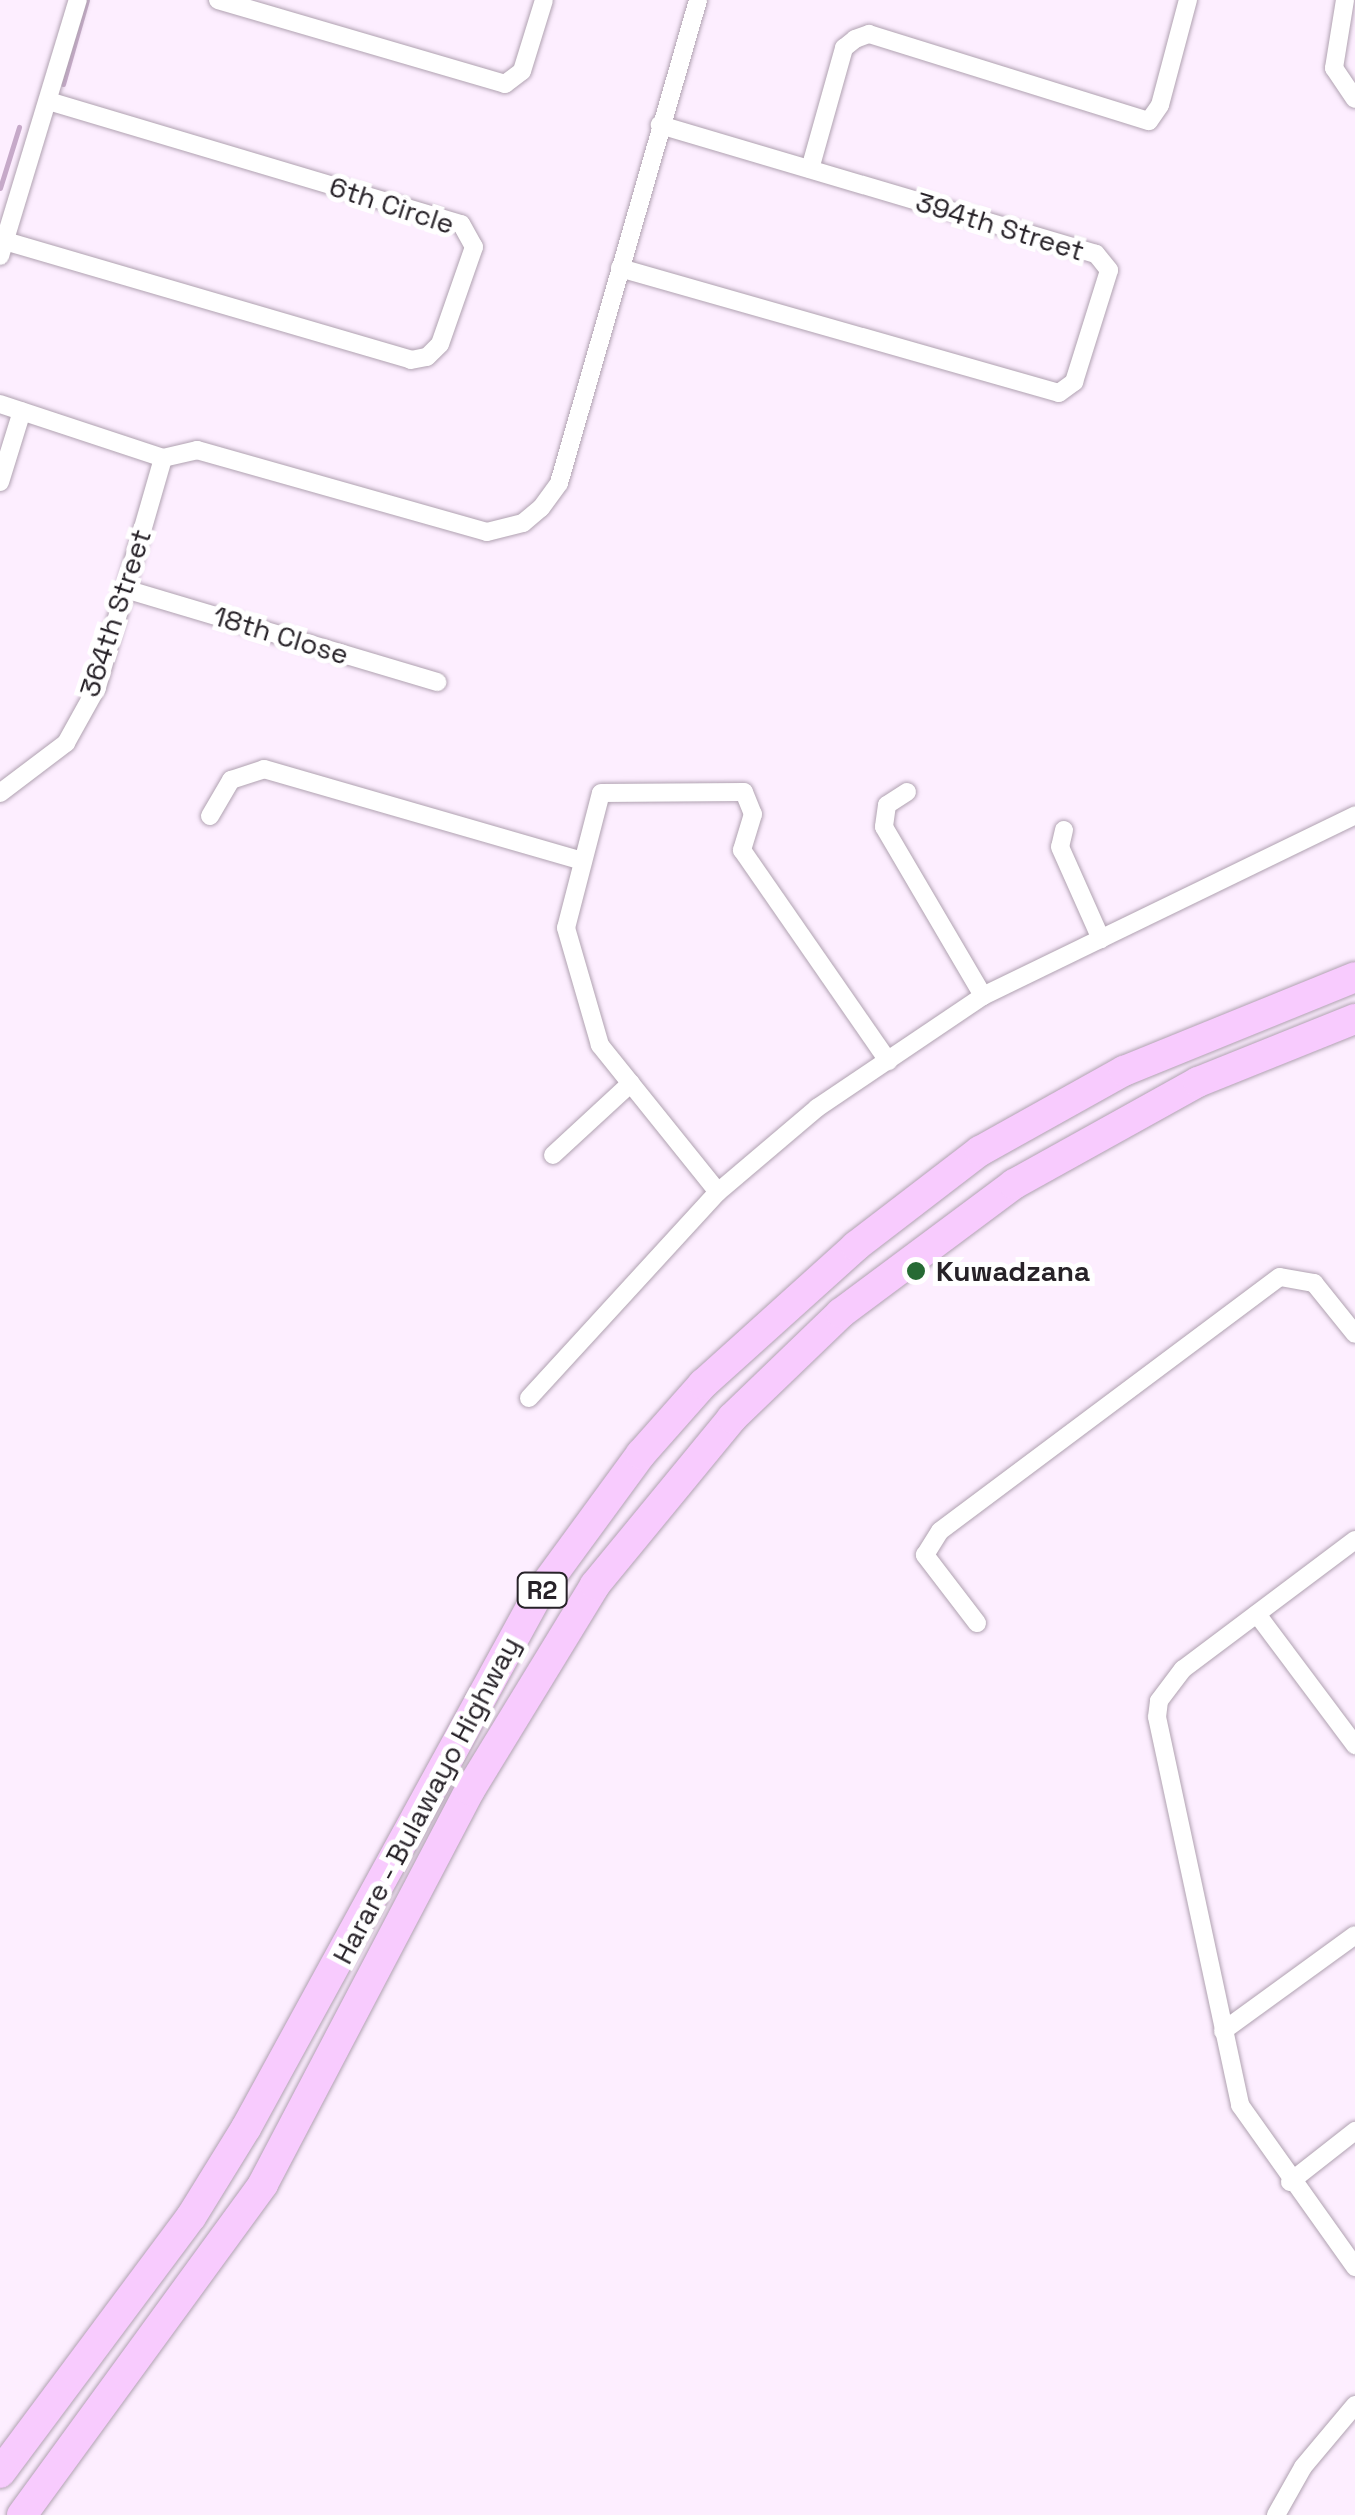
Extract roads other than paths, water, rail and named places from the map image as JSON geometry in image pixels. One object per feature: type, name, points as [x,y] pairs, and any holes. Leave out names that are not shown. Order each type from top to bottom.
[{"type":"highway","name":"Harare - Bulawayo Highway","points":[[0,2473],[231,2153],[537,1596],[642,1454],[704,1384],[856,1246],[980,1151],[1124,1071],[1355,977]]},
{"type":"highway","name":"Harare - Bulawayo Highway","points":[[22,2515],[262,2184],[535,1678],[637,1528],[722,1430],[854,1302],[1014,1184],[1198,1082],[1355,1019]]},
{"type":"street","points":[[2,248],[78,0]]},
{"type":"street","points":[[218,0],[505,84],[522,72],[544,0]]},
{"type":"street","points":[[0,404],[163,458],[197,450],[487,532],[523,523],[559,483],[698,0]]},
{"type":"street","points":[[810,170],[844,48],[855,39],[869,34],[1149,121],[1160,105],[1188,0]]},
{"type":"street","points":[[1345,0],[1334,68],[1355,99]]},
{"type":"street","name":"6th Circle","points":[[2,248],[410,360],[427,357],[440,344],[474,246],[461,224],[48,100]]},
{"type":"street","name":"394th Street","points":[[620,268],[1068,390],[1109,270],[1105,262],[660,126]]},
{"type":"street","points":[[0,482],[22,410]]},
{"type":"street","name":"364th Street","points":[[0,793],[66,743],[96,688],[163,458]]},
{"type":"street","name":"18th Close","points":[[124,588],[437,682]]},
{"type":"street","points":[[210,816],[231,780],[264,769],[583,861]]},
{"type":"street","points":[[718,1192],[600,1045],[566,928],[601,793],[744,792],[753,814],[742,850],[888,1061]]},
{"type":"street","points":[[906,792],[888,805],[884,827],[984,996]]},
{"type":"street","points":[[529,1398],[718,1192],[817,1108],[984,996],[1355,815]]},
{"type":"street","points":[[1064,830],[1060,846],[1101,939]]},
{"type":"street","points":[[553,1155],[631,1083]]},
{"type":"street","points":[[977,1624],[925,1556],[940,1532],[1280,1277],[1314,1283],[1355,1334]]},
{"type":"street","points":[[1355,1540],[1183,1669],[1167,1687],[1157,1717],[1223,2030],[1248,2124],[1355,2266]]},
{"type":"street","points":[[1257,1614],[1355,1745]]},
{"type":"street","points":[[1223,2030],[1355,1935]]},
{"type":"street","points":[[1290,2182],[1355,2131]]},
{"type":"street","points":[[1276,2515],[1303,2467],[1355,2406]]},
{"type":"waterway","points":[[63,84],[87,0]]},
{"type":"waterway","points":[[0,188],[19,127]]},
{"type":"place","name":"Kuwadzana","points":[[916,1271]]}]
